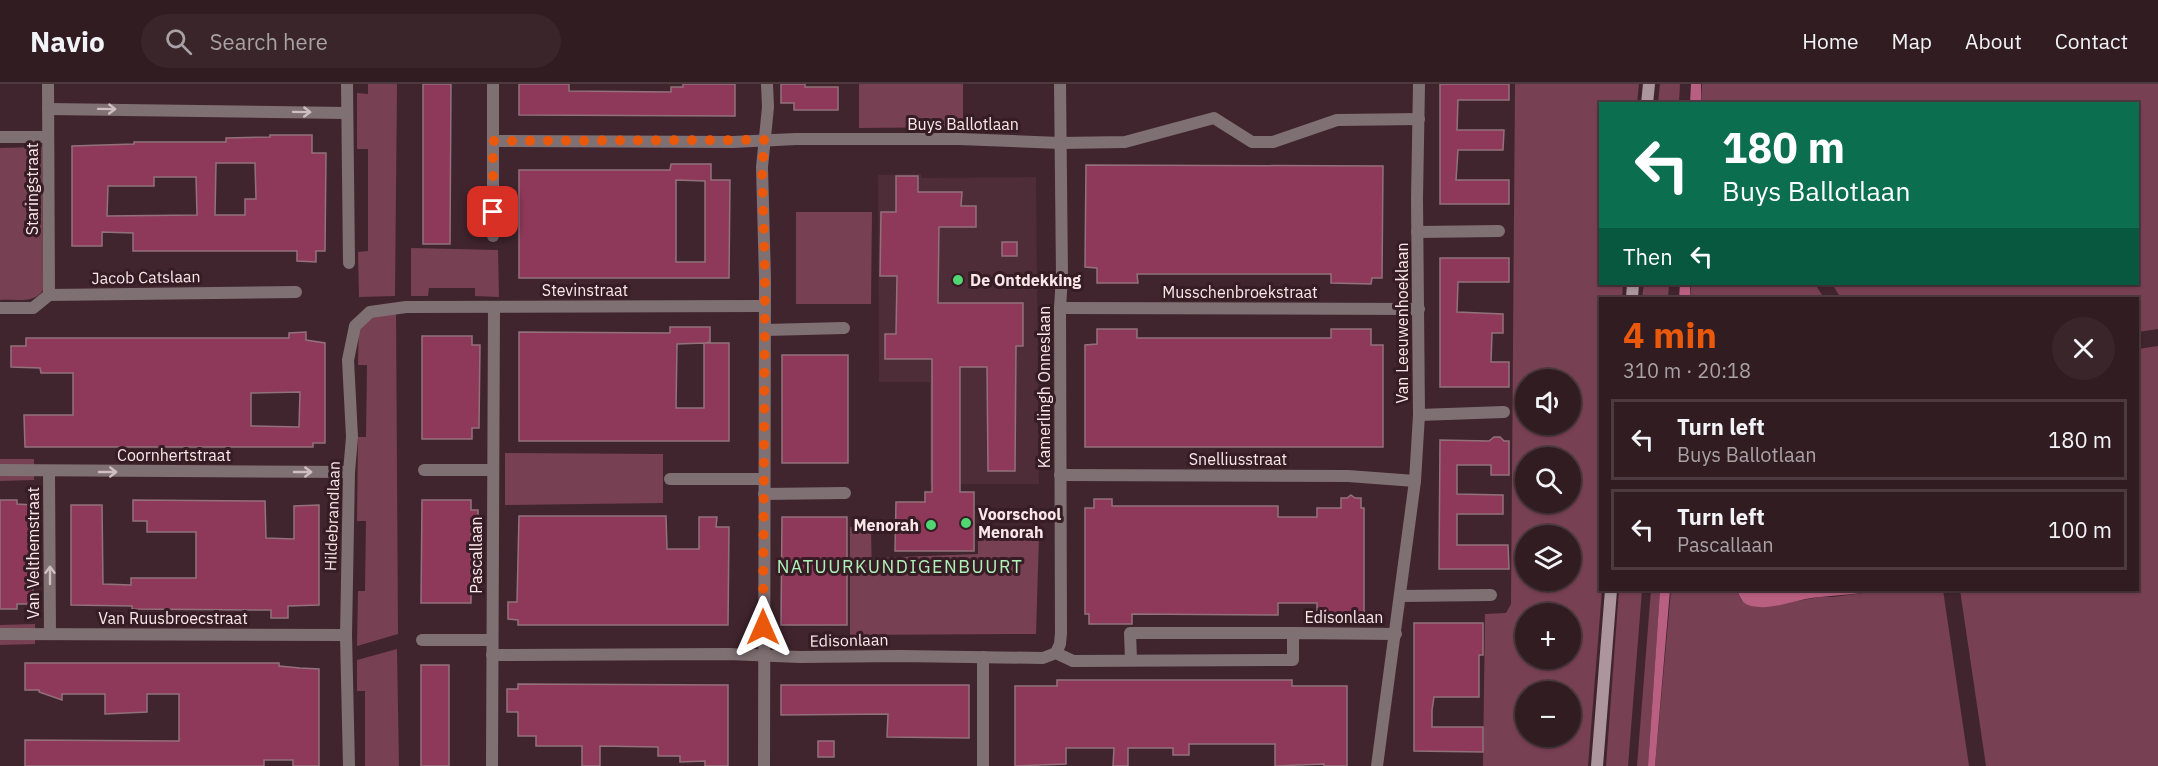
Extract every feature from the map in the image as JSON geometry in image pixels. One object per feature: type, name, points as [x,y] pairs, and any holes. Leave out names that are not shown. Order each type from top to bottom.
[{"type":"main road","points":[[1647,102],[1649,84]]},
{"type":"main road","points":[[1597,766],[1611,591]]},
{"type":"street","name":"Staringstraat","points":[[48,84],[49,295]]},
{"type":"street","points":[[347,84],[349,262]]},
{"type":"street","points":[[493,84],[493,236]]},
{"type":"street","points":[[764,766],[765,306],[762,167],[767,84]]},
{"type":"street","name":"Kamerlingh Onneslaan","points":[[1056,653],[1060,644],[1060,308],[1062,276],[1060,84]]},
{"type":"street","name":"Van Leeuwenhoeklaan","points":[[1377,766],[1415,481],[1419,415],[1417,232],[1419,84]]},
{"type":"street","points":[[48,109],[346,113]]},
{"type":"street","name":"Buys Ballotlaan","points":[[493,141],[1125,142],[1214,118],[1252,142],[1273,142],[1337,120],[1419,119]]},
{"type":"street","points":[[0,137],[48,137]]},
{"type":"street","name":"Van Leeuwenhoeklaan","points":[[1417,232],[1499,231]]},
{"type":"street","name":"Jacob Catslaan","points":[[0,308],[33,308],[49,295],[296,292]]},
{"type":"street","name":"Stevinstraat","points":[[406,307],[765,306]]},
{"type":"street","name":"Hildebrandlaan","points":[[349,766],[346,635],[351,437],[348,360],[355,326],[370,312],[406,307]]},
{"type":"street","name":"Pascallaan","points":[[492,766],[494,307]]},
{"type":"street","name":"Musschenbroekstraat","points":[[1060,308],[1419,309]]},
{"type":"street","points":[[765,330],[844,328]]},
{"type":"street","name":"Van Leeuwenhoeklaan","points":[[1419,415],[1504,412]]},
{"type":"street","name":"Coornhertstraat","points":[[0,470],[349,472]]},
{"type":"street","points":[[424,470],[493,470]]},
{"type":"street","name":"Van Velthemstraat","points":[[49,472],[50,634]]},
{"type":"street","name":"Snelliusstraat","points":[[1060,475],[1348,476],[1415,481]]},
{"type":"street","points":[[670,479],[764,479]]},
{"type":"street","points":[[764,494],[845,493]]},
{"type":"street","points":[[1401,596],[1491,595]]},
{"type":"street","name":"Edisonlaan","points":[[1131,660],[1130,633],[1396,634]]},
{"type":"street","name":"Edisonlaan","points":[[492,656],[717,654],[1043,658],[1056,653],[1073,660],[1293,660],[1293,633]]},
{"type":"street","name":"Van Ruusbroecstraat","points":[[0,634],[346,635]]},
{"type":"street","points":[[422,640],[492,640]]},
{"type":"street","points":[[983,657],[983,766]]},
{"type":"shaded area","points":[[368,84],[397,84],[395,296],[359,297],[358,252],[368,251],[368,149],[357,149],[357,93],[368,94]]},
{"type":"shaded area","points":[[859,84],[963,84],[963,127],[859,128]]},
{"type":"shaded area","points":[[1515,84],[1639,84],[1637,102],[1599,102],[1599,285],[1623,285],[1622,297],[1599,297],[1599,591],[1602,591],[1588,766],[1483,766],[1485,614],[1506,613],[1511,604]]},
{"type":"shaded area","points":[[1660,84],[1680,84],[1679,102],[1658,102]]},
{"type":"shaded area","points":[[1691,84],[1701,84],[1701,102],[1690,102]]},
{"type":"shaded area","points":[[1702,84],[2158,84],[2158,329],[2139,332],[2139,297],[1840,297],[1833,285],[2139,285],[2139,102],[1701,102]]},
{"type":"shaded area","points":[[42,147],[43,290],[30,299],[0,300],[0,148]]},
{"type":"shaded area","name":"De Ontdekking","points":[[921,174],[922,178],[1036,177],[1039,484],[930,484],[930,382],[879,382],[878,175]]},
{"type":"shaded area","points":[[796,212],[872,212],[871,304],[796,304]]},
{"type":"shaded area","points":[[411,248],[498,250],[499,297],[475,296],[475,288],[429,288],[428,296],[411,296]]},
{"type":"shaded area","points":[[1644,285],[1669,285],[1668,297],[1642,297]]},
{"type":"shaded area","points":[[1680,285],[1690,285],[1690,297],[1679,297]]},
{"type":"shaded area","points":[[1691,285],[1816,285],[1823,297],[1690,297]]},
{"type":"shaded area","points":[[396,311],[398,634],[357,646],[358,591],[365,591],[366,521],[357,521],[358,437],[366,437],[367,365],[358,365],[359,320]]},
{"type":"shaded area","points":[[2158,346],[2158,766],[1986,766],[1960,591],[2139,591],[2139,349]]},
{"type":"shaded area","points":[[505,453],[663,454],[663,503],[505,505]]},
{"type":"shaded area","points":[[0,459],[34,459],[34,480],[0,481]]},
{"type":"shaded area","points":[[850,527],[871,528],[872,579],[873,558],[978,554],[978,535],[1039,536],[1036,634],[850,635]]},
{"type":"shaded area","points":[[1619,591],[1642,591],[1628,766],[1606,766]]},
{"type":"shaded area","points":[[1651,591],[1660,591],[1648,766],[1637,766]]},
{"type":"shaded area","points":[[1660,591],[1670,591],[1655,766],[1648,766]]},
{"type":"shaded area","points":[[1671,591],[1737,591],[1741,600],[1749,605],[1763,607],[1820,597],[1878,591],[1943,591],[1969,766],[1655,766]]},
{"type":"shaded area","points":[[1738,591],[1876,591],[1812,598],[1768,607],[1751,606],[1742,600]]},
{"type":"shaded area","points":[[35,624],[35,644],[0,645],[0,625]]},
{"type":"shaded area","points":[[397,649],[399,766],[365,766],[365,691],[357,691],[357,660]]},
{"type":"building","points":[[423,84],[451,84],[450,244],[423,244]]},
{"type":"building","points":[[519,84],[569,84],[569,91],[671,92],[671,87],[683,87],[683,84],[735,84],[735,116],[519,115]]},
{"type":"building","points":[[781,84],[838,87],[838,110],[794,110],[794,103],[781,103]]},
{"type":"building","points":[[1440,84],[1509,84],[1509,100],[1458,100],[1457,130],[1504,130],[1503,150],[1458,150],[1456,180],[1509,180],[1509,204],[1440,204]]},
{"type":"building","points":[[270,135],[312,135],[312,153],[326,153],[325,251],[316,251],[316,262],[297,261],[297,251],[133,251],[133,233],[102,232],[102,246],[72,246],[72,146],[134,144],[134,142],[226,142],[226,138],[270,137]],"holes":[[[216,163],[255,163],[256,199],[245,199],[245,215],[215,215]],[[154,177],[196,177],[197,215],[107,216],[108,186],[154,186]]]},
{"type":"building","points":[[671,164],[711,164],[711,180],[730,180],[729,278],[519,278],[519,170],[670,170]],"holes":[[[676,180],[705,181],[705,262],[676,262]]]},
{"type":"building","points":[[1086,165],[1383,166],[1382,278],[1372,278],[1371,284],[1331,283],[1331,274],[1137,274],[1138,283],[1097,283],[1097,268],[1085,267]]},
{"type":"building","points":[[896,176],[918,176],[918,192],[962,192],[961,206],[976,206],[976,227],[939,227],[938,303],[1023,303],[1023,346],[1016,346],[1015,471],[988,471],[987,367],[960,367],[960,492],[974,492],[974,551],[895,551],[896,502],[925,502],[925,492],[932,492],[932,359],[885,359],[885,334],[896,334],[897,276],[880,276],[881,212],[896,212]]},
{"type":"building","points":[[1002,242],[1017,242],[1017,256],[1002,256]]},
{"type":"building","points":[[1440,258],[1509,258],[1509,282],[1458,282],[1457,312],[1503,314],[1503,333],[1492,333],[1491,362],[1509,362],[1509,387],[1440,387]]},
{"type":"building","points":[[670,327],[710,327],[710,342],[705,343],[729,343],[729,441],[519,441],[519,332],[670,333]],"holes":[[[704,343],[704,408],[676,408],[677,344]]]},
{"type":"building","points":[[1097,329],[1137,329],[1137,338],[1331,338],[1331,329],[1371,329],[1371,345],[1383,345],[1383,447],[1085,447],[1085,345],[1097,344]]},
{"type":"building","points":[[306,332],[306,340],[325,343],[325,443],[313,443],[313,447],[25,447],[24,415],[73,415],[73,373],[41,373],[40,368],[11,367],[11,346],[26,346],[26,338],[289,338],[289,333]],"holes":[[[300,392],[299,427],[251,426],[251,393]]]},
{"type":"building","points":[[422,336],[472,336],[472,345],[480,345],[479,428],[472,428],[472,439],[422,439]]},
{"type":"building","points":[[782,355],[848,355],[848,463],[782,463]]},
{"type":"building","points":[[1494,437],[1509,441],[1509,475],[1491,475],[1491,465],[1457,465],[1457,494],[1503,495],[1503,514],[1457,514],[1457,545],[1508,545],[1509,569],[1439,569],[1440,440],[1489,441]]},
{"type":"building","points":[[1351,495],[1361,498],[1361,508],[1364,508],[1364,615],[1356,615],[1356,623],[1339,623],[1339,614],[1317,615],[1317,603],[1278,603],[1278,615],[1132,614],[1132,624],[1089,624],[1089,614],[1085,614],[1085,508],[1094,508],[1094,499],[1112,499],[1112,506],[1278,506],[1278,517],[1317,517],[1317,508],[1341,508],[1341,498]]},
{"type":"building","points":[[0,500],[17,500],[17,504],[33,505],[33,604],[17,604],[17,609],[0,609]]},
{"type":"building","points":[[133,500],[265,501],[266,538],[294,539],[294,506],[319,505],[319,605],[288,606],[288,618],[271,618],[271,610],[132,609],[132,606],[71,605],[71,505],[102,505],[103,584],[131,585],[131,578],[196,578],[196,532],[147,532],[147,521],[133,521]]},
{"type":"building","points":[[422,500],[471,500],[471,510],[478,510],[478,525],[471,525],[472,554],[478,554],[478,594],[471,594],[471,603],[421,603]]},
{"type":"building","points":[[519,516],[666,516],[667,549],[699,549],[699,517],[717,517],[716,527],[729,527],[728,625],[518,625],[518,620],[508,619],[508,602],[517,602]]},
{"type":"building","points":[[782,517],[847,517],[847,625],[781,625]]},
{"type":"building","points":[[1414,623],[1483,623],[1483,655],[1479,655],[1479,697],[1434,697],[1432,727],[1483,727],[1483,752],[1414,751]]},
{"type":"building","points":[[25,663],[279,663],[279,666],[319,669],[319,766],[293,766],[293,760],[264,760],[264,766],[25,766],[25,740],[179,741],[179,694],[147,694],[147,712],[105,714],[105,694],[62,694],[62,700],[39,692],[39,690],[25,690]]},
{"type":"building","points":[[421,665],[449,665],[449,766],[421,766]]},
{"type":"building","points":[[1057,680],[1292,680],[1292,686],[1347,686],[1347,766],[1324,766],[1324,764],[1275,766],[1275,744],[1189,744],[1189,755],[1173,755],[1173,748],[1128,748],[1128,766],[1113,766],[1114,748],[1066,748],[1066,764],[1015,766],[1015,686],[1057,686]]},
{"type":"building","points":[[518,684],[728,685],[728,766],[705,766],[705,761],[680,762],[680,756],[658,756],[658,747],[600,746],[600,766],[582,766],[582,746],[536,746],[536,736],[518,736],[518,712],[507,712],[507,689],[518,689]]},
{"type":"building","points":[[781,685],[969,685],[969,738],[887,737],[888,714],[781,715]]},
{"type":"building","points":[[818,741],[834,741],[834,757],[818,757]]},
{"type":"place","name":"De Ontdekking","points":[[958,280]]},
{"type":"place","name":"Voorschool Menorah","points":[[966,523]]},
{"type":"place","name":"Menorah","points":[[931,525]]},
{"type":"district","name":"NATUURKUNDIGENBUURT","points":[[900,567]]},
{"type":"route","points":[[493,212],[493,141],[765,140],[762,167],[765,279],[763,627]]}]
